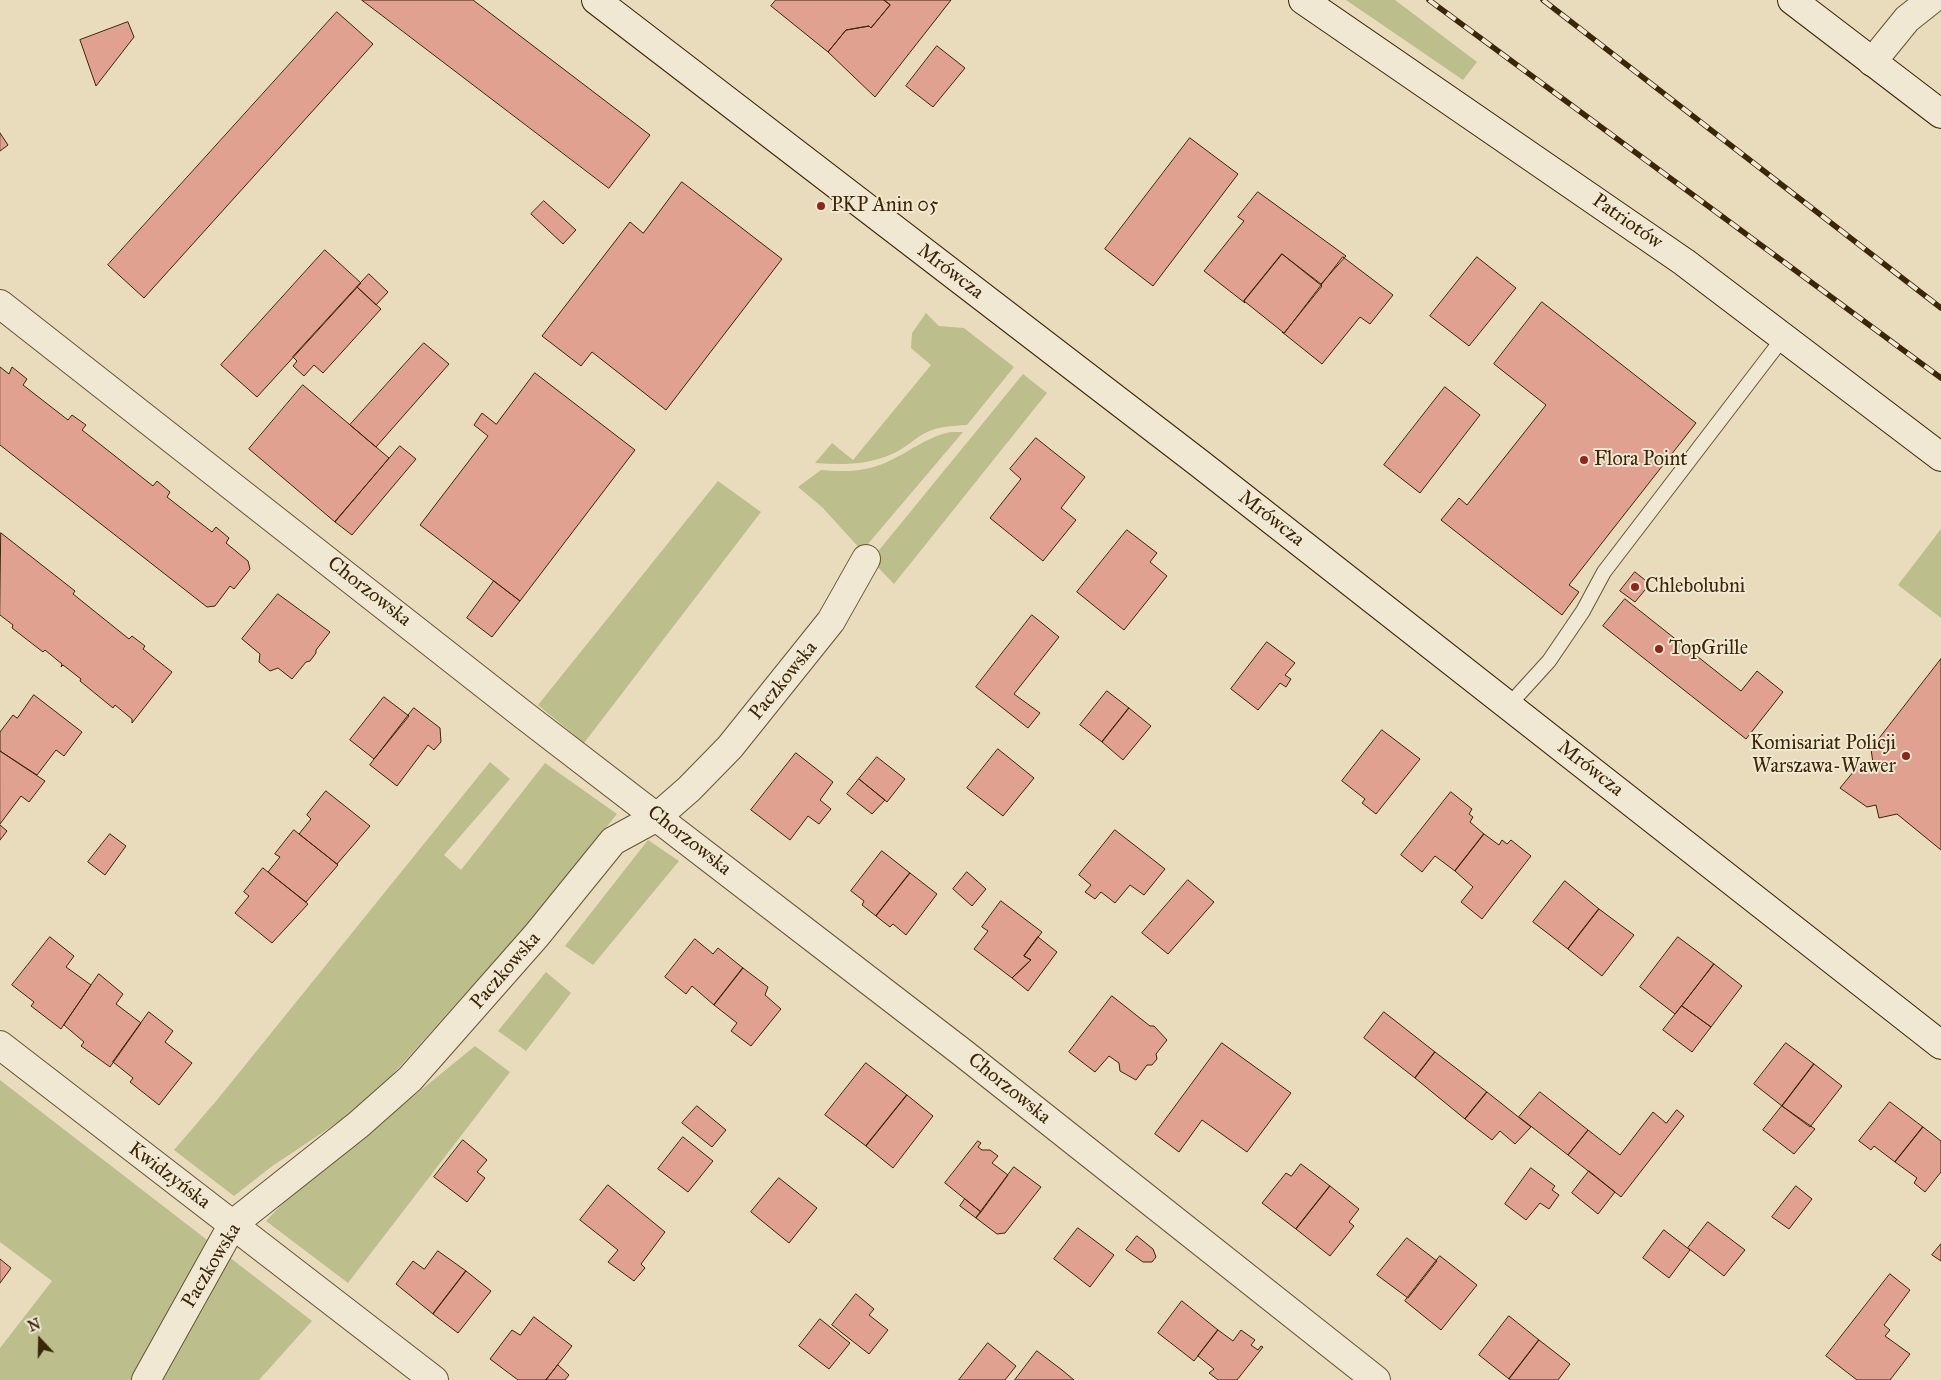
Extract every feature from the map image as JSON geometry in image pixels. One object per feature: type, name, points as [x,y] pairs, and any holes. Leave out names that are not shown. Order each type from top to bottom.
[{"type":"street","name":"Mrówcza","points":[[596,0],[1168,438],[1941,1044]]},
{"type":"street","name":"Patriotów","points":[[1303,0],[1684,262],[1941,457]]},
{"type":"street","points":[[1792,0],[1941,114]]},
{"type":"street","points":[[1872,62],[1907,19],[1931,0]]},
{"type":"street","name":"Chorzowska","points":[[0,304],[657,817],[963,1053],[1376,1380]]},
{"type":"street","name":"Paczkowska","points":[[146,1380],[233,1224],[358,1125],[410,1079],[536,936],[613,841],[657,817],[689,789],[730,747],[832,622],[866,559]]},
{"type":"street","name":"Kwidzyńska","points":[[0,1045],[434,1380]]},
{"type":"lane","points":[[1509,705],[1549,662],[1583,611],[1604,572],[1783,338]]},
{"type":"green space","points":[[1346,0],[1395,0],[1477,62],[1463,80]]},
{"type":"green space","points":[[926,313],[939,326],[964,328],[1014,367],[967,425],[935,429],[921,435],[905,447],[883,458],[844,464],[815,463],[832,443],[853,460],[931,365],[911,348],[912,333]]},
{"type":"green space","points":[[1023,374],[1047,393],[894,584],[871,560]]},
{"type":"green space","points":[[951,432],[963,432],[862,551],[822,507],[798,487],[821,470],[853,471],[877,466],[933,438]]},
{"type":"green space","points":[[718,481],[761,512],[584,743],[538,705]]},
{"type":"green space","points":[[1941,529],[1941,618],[1898,585]]},
{"type":"green space","points":[[490,762],[510,779],[444,855],[461,870],[545,763],[617,814],[534,917],[368,1102],[271,1167],[234,1196],[174,1150],[217,1100]]},
{"type":"green space","points":[[648,840],[679,861],[593,965],[565,946]]},
{"type":"green space","points":[[546,972],[571,993],[526,1051],[498,1031]]},
{"type":"green space","points":[[475,1046],[510,1072],[348,1283],[266,1221],[286,1200]]},
{"type":"green space","points":[[0,1080],[312,1321],[259,1380],[0,1380],[0,1348],[52,1281],[0,1242]]},
{"type":"building","points":[[362,0],[473,0],[650,135],[609,188]]},
{"type":"building","points":[[776,0],[884,0],[890,5],[871,28],[869,26],[846,30],[828,52],[771,6]]},
{"type":"building","points":[[884,0],[951,0],[875,97],[828,52],[846,30],[869,26],[871,28],[890,5]]},
{"type":"building","points":[[337,12],[373,44],[144,298],[108,265]]},
{"type":"building","points":[[128,22],[134,37],[96,86],[80,40]]},
{"type":"building","points":[[937,46],[965,68],[933,107],[906,86]]},
{"type":"building","points":[[0,133],[8,145],[0,151]]},
{"type":"building","points":[[1190,138],[1238,174],[1153,286],[1105,249]]},
{"type":"building","points":[[682,182],[782,259],[666,410],[592,352],[581,366],[542,336],[630,222],[643,233]]},
{"type":"building","points":[[1258,192],[1346,256],[1321,284],[1282,254],[1244,301],[1245,303],[1204,271],[1244,221],[1238,217]]},
{"type":"building","points":[[544,201],[576,230],[563,244],[531,214]]},
{"type":"building","points":[[325,250],[361,283],[257,397],[221,365]]},
{"type":"building","points":[[1282,254],[1322,286],[1284,333],[1244,301]]},
{"type":"building","points":[[1343,257],[1393,295],[1370,324],[1360,317],[1322,364],[1282,332],[1284,333]]},
{"type":"building","points":[[1477,257],[1516,288],[1469,346],[1430,316]]},
{"type":"building","points":[[369,274],[388,292],[376,305],[357,287]]},
{"type":"building","points":[[357,287],[381,309],[323,373],[314,365],[304,376],[293,366],[297,361],[293,357]]},
{"type":"building","name":"Flora Point","points":[[1542,302],[1696,423],[1569,585],[1579,592],[1562,615],[1441,520],[1459,498],[1467,505],[1546,405],[1494,364]]},
{"type":"building","points":[[424,343],[449,364],[376,447],[350,425]]},
{"type":"building","points":[[0,367],[9,374],[12,367],[27,379],[23,385],[68,420],[72,415],[86,425],[82,430],[153,486],[157,481],[170,492],[167,497],[212,532],[216,527],[229,538],[226,543],[248,561],[250,569],[234,589],[230,586],[215,606],[207,607],[0,445]]},
{"type":"building","points":[[535,373],[635,450],[520,601],[420,525],[488,436],[474,425],[482,413],[496,424]]},
{"type":"building","points":[[303,385],[389,458],[335,522],[249,449]]},
{"type":"building","points":[[1445,387],[1480,415],[1420,493],[1384,465]]},
{"type":"building","points":[[1036,438],[1085,477],[1061,508],[1076,520],[1043,561],[990,518],[1021,479],[1010,469]]},
{"type":"building","points":[[400,446],[416,459],[352,535],[335,522]]},
{"type":"building","points":[[1127,530],[1157,553],[1150,562],[1167,576],[1124,630],[1077,592]]},
{"type":"building","points":[[1,533],[75,591],[73,594],[129,639],[132,636],[145,646],[143,649],[172,672],[132,723],[132,719],[115,705],[113,708],[80,681],[81,679],[63,665],[61,667],[62,664],[45,650],[43,652],[12,628],[13,625],[0,615]]},
{"type":"building","name":"Chlebolubni","points":[[1635,572],[1650,584],[1635,602],[1620,591]]},
{"type":"building","points":[[494,581],[520,601],[492,637],[467,618]]},
{"type":"building","points":[[278,594],[330,632],[310,661],[306,662],[292,679],[278,668],[270,671],[259,662],[260,654],[242,639]]},
{"type":"building","name":"TopGrille","points":[[1625,599],[1741,691],[1757,671],[1783,692],[1746,739],[1603,626]]},
{"type":"building","points":[[1032,615],[1059,637],[1014,694],[1040,713],[1028,728],[976,687]]},
{"type":"building","points":[[1267,642],[1295,663],[1285,675],[1291,679],[1286,687],[1280,683],[1258,710],[1231,689]]},
{"type":"building","name":"Komisariat Policji Warszawa-Wawer","points":[[1941,659],[1941,850],[1897,814],[1879,818],[1876,805],[1867,807],[1840,788],[1859,765],[1873,763],[1871,749]]},
{"type":"building","points":[[1107,691],[1129,708],[1102,742],[1080,725]]},
{"type":"building","points":[[34,695],[82,732],[64,756],[56,750],[37,775],[0,751],[0,732],[13,715],[17,718]]},
{"type":"building","points":[[384,697],[409,716],[374,759],[350,740]]},
{"type":"building","points":[[414,708],[440,728],[441,742],[434,750],[428,745],[397,786],[370,765]]},
{"type":"building","points":[[1129,708],[1151,726],[1123,760],[1102,742]]},
{"type":"building","points":[[1382,730],[1420,759],[1376,814],[1362,803],[1365,799],[1342,781]]},
{"type":"building","points":[[998,749],[1034,778],[1003,816],[967,788]]},
{"type":"building","points":[[0,751],[45,781],[29,802],[21,796],[0,824]]},
{"type":"building","points":[[796,753],[833,782],[820,800],[831,809],[819,824],[808,816],[790,840],[751,810]]},
{"type":"building","points":[[877,757],[905,779],[887,802],[859,779]]},
{"type":"building","points":[[859,779],[885,800],[872,814],[847,794]]},
{"type":"building","points":[[326,791],[370,826],[337,864],[299,834],[311,819],[307,815]]},
{"type":"building","points":[[1451,792],[1472,809],[1469,814],[1473,817],[1470,822],[1484,834],[1455,871],[1435,856],[1422,872],[1401,855]]},
{"type":"building","points":[[0,825],[7,831],[0,840]]},
{"type":"building","points":[[294,830],[338,865],[306,902],[268,872],[280,857],[275,854]]},
{"type":"building","points":[[1115,830],[1165,869],[1144,895],[1130,885],[1115,903],[1101,892],[1095,899],[1085,892],[1091,885],[1079,875]]},
{"type":"building","points":[[110,834],[126,846],[105,875],[88,862]]},
{"type":"building","points":[[1484,834],[1499,845],[1502,840],[1507,844],[1511,840],[1531,856],[1482,919],[1461,902],[1473,887],[1455,871]]},
{"type":"building","points":[[882,851],[910,873],[876,916],[862,905],[864,901],[851,891]]},
{"type":"building","points":[[263,868],[308,904],[272,943],[235,913],[249,896],[244,892]]},
{"type":"building","points":[[967,872],[986,889],[972,906],[953,889]]},
{"type":"building","points":[[910,873],[937,894],[906,935],[893,924],[890,927],[876,916]]},
{"type":"building","points":[[1188,880],[1214,902],[1168,954],[1142,933]]},
{"type":"building","points":[[1565,881],[1599,909],[1568,949],[1533,922]]},
{"type":"building","points":[[1001,901],[1042,932],[1024,956],[1031,960],[1012,978],[974,949],[988,931],[982,927]]},
{"type":"building","points":[[1599,909],[1634,935],[1602,976],[1568,949]]},
{"type":"building","points":[[50,937],[74,956],[66,967],[91,985],[61,1029],[31,1006],[34,1002],[12,985]]},
{"type":"building","points":[[1038,937],[1057,952],[1028,991],[1012,978],[1031,960],[1024,956]]},
{"type":"building","points":[[1678,937],[1714,964],[1675,1014],[1640,987]]},
{"type":"building","points":[[695,939],[713,954],[718,948],[743,968],[714,1005],[692,986],[686,994],[665,977]]},
{"type":"building","points":[[1714,964],[1742,986],[1711,1027],[1682,1006]]},
{"type":"building","points":[[743,968],[768,987],[765,995],[781,1009],[751,1046],[731,1031],[737,1023],[714,1005]]},
{"type":"building","points":[[99,974],[123,994],[116,1004],[141,1023],[110,1067],[81,1046],[84,1042],[64,1025]]},
{"type":"building","points":[[1112,996],[1150,1026],[1154,1026],[1167,1040],[1156,1054],[1157,1059],[1152,1065],[1147,1065],[1136,1080],[1120,1071],[1119,1063],[1109,1056],[1095,1072],[1069,1052]]},
{"type":"building","points":[[1682,1006],[1711,1027],[1692,1052],[1663,1030]]},
{"type":"building","points":[[149,1012],[173,1031],[165,1042],[192,1063],[159,1105],[130,1082],[133,1078],[113,1062]]},
{"type":"building","points":[[1384,1012],[1435,1052],[1415,1078],[1364,1038]]},
{"type":"building","points":[[1222,1043],[1291,1093],[1247,1152],[1202,1120],[1179,1152],[1155,1134]]},
{"type":"building","points":[[1786,1043],[1814,1064],[1782,1106],[1754,1084]]},
{"type":"building","points":[[1435,1052],[1487,1092],[1465,1119],[1415,1078]]},
{"type":"building","points":[[866,1063],[907,1095],[866,1146],[825,1115]]},
{"type":"building","points":[[1814,1064],[1842,1086],[1810,1127],[1782,1106]]},
{"type":"building","points":[[1487,1092],[1531,1127],[1515,1144],[1500,1131],[1492,1140],[1465,1119]]},
{"type":"building","points":[[1540,1092],[1588,1130],[1568,1155],[1519,1117]]},
{"type":"building","points":[[907,1095],[933,1116],[893,1168],[866,1146]]},
{"type":"building","points":[[1890,1102],[1923,1127],[1895,1162],[1874,1146],[1871,1150],[1859,1141]]},
{"type":"building","points":[[697,1106],[726,1130],[712,1147],[682,1123]]},
{"type":"building","points":[[1782,1106],[1815,1129],[1794,1154],[1763,1130]]},
{"type":"building","points":[[1677,1110],[1684,1116],[1621,1197],[1568,1155],[1588,1130],[1620,1155],[1653,1112],[1666,1123]]},
{"type":"building","points":[[1923,1127],[1941,1141],[1941,1172],[1925,1192],[1914,1183],[1917,1178],[1895,1162]]},
{"type":"building","points":[[683,1137],[713,1161],[688,1192],[658,1169]]},
{"type":"building","points":[[463,1140],[487,1160],[477,1172],[485,1178],[467,1202],[434,1177]]},
{"type":"building","points":[[978,1141],[981,1143],[978,1147],[982,1150],[990,1150],[998,1156],[992,1163],[1008,1175],[981,1212],[945,1183]]},
{"type":"building","points":[[1301,1164],[1330,1186],[1296,1229],[1262,1203],[1286,1173],[1291,1176]]},
{"type":"building","points":[[1014,1167],[1041,1187],[1005,1233],[997,1234],[976,1218]]},
{"type":"building","points":[[1531,1168],[1555,1186],[1552,1190],[1559,1195],[1549,1209],[1540,1203],[1526,1220],[1505,1204]]},
{"type":"building","points":[[1589,1171],[1615,1192],[1598,1214],[1572,1193]]},
{"type":"building","points":[[779,1178],[817,1208],[789,1243],[751,1212]]},
{"type":"building","points":[[608,1185],[665,1232],[641,1264],[645,1268],[634,1281],[608,1262],[618,1250],[580,1220]]},
{"type":"building","points":[[1330,1186],[1359,1209],[1349,1222],[1354,1226],[1330,1256],[1296,1229]]},
{"type":"building","points":[[1796,1186],[1812,1199],[1789,1229],[1772,1217]]},
{"type":"building","points":[[965,1199],[981,1212],[976,1218],[960,1206]]},
{"type":"building","points":[[1708,1222],[1745,1250],[1724,1276],[1688,1248]]},
{"type":"building","points":[[1078,1228],[1114,1255],[1090,1287],[1054,1259]]},
{"type":"building","points":[[1664,1230],[1690,1250],[1669,1278],[1643,1258]]},
{"type":"building","points":[[1137,1236],[1153,1249],[1156,1257],[1152,1262],[1143,1262],[1126,1250]]},
{"type":"building","points":[[1407,1238],[1437,1261],[1408,1298],[1377,1275]]},
{"type":"building","points":[[1941,1244],[1941,1261],[1932,1255]]},
{"type":"building","points":[[438,1251],[466,1271],[433,1314],[396,1284],[413,1261],[424,1269]]},
{"type":"building","points":[[1440,1256],[1477,1285],[1441,1330],[1405,1301]]},
{"type":"building","points":[[0,1259],[11,1268],[0,1283]]},
{"type":"building","points":[[466,1271],[491,1291],[458,1333],[433,1314]]},
{"type":"building","points":[[1890,1274],[1910,1290],[1884,1325],[1890,1330],[1885,1336],[1910,1354],[1890,1380],[1857,1380],[1826,1356]]},
{"type":"building","points":[[856,1294],[874,1309],[869,1315],[888,1330],[869,1354],[832,1325]]},
{"type":"building","points":[[1182,1301],[1218,1330],[1194,1361],[1158,1333]]},
{"type":"building","points":[[1509,1316],[1539,1340],[1509,1379],[1479,1355]]},
{"type":"building","points":[[534,1317],[572,1346],[546,1380],[518,1380],[490,1359],[512,1330],[520,1335]]},
{"type":"building","points":[[820,1319],[850,1343],[829,1369],[799,1346]]},
{"type":"building","points":[[1218,1330],[1233,1341],[1241,1330],[1255,1340],[1251,1345],[1258,1350],[1261,1346],[1263,1347],[1237,1380],[1218,1380],[1209,1373],[1214,1369],[1198,1356]]},
{"type":"building","points":[[1539,1340],[1570,1364],[1558,1380],[1509,1379]]},
{"type":"building","points":[[988,1343],[1016,1366],[1005,1380],[959,1380]]},
{"type":"building","points":[[1037,1351],[1062,1370],[1074,1380],[1015,1380]]},
{"type":"building","points":[[558,1365],[569,1375],[565,1380],[546,1380]]},
{"type":"railway","points":[[1429,0],[1941,378]]},
{"type":"railway","points":[[1543,0],[1941,308]]},
{"type":"place","name":"PKP Anin 05","points":[[821,206]]},
{"type":"place","name":"Flora Point","points":[[1584,460]]},
{"type":"place","name":"Chlebolubni","points":[[1635,587]]},
{"type":"place","name":"TopGrille","points":[[1659,649]]},
{"type":"place","name":"Komisariat Policji Warszawa-Wawer","points":[[1906,756]]}]
